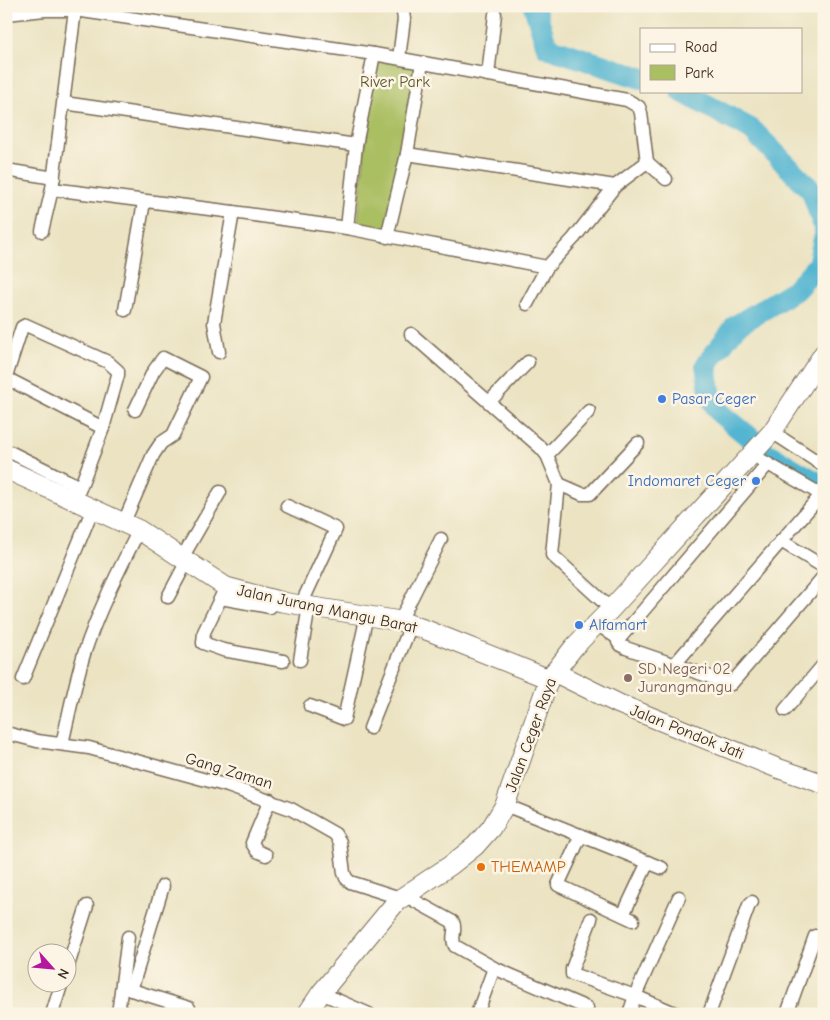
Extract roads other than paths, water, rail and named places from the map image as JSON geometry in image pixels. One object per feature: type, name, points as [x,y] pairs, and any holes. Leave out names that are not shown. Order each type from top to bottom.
[{"type":"street","points":[[399,58],[404,19],[402,7]]},
{"type":"street","points":[[6,14],[45,10],[75,10],[399,58],[628,100],[639,107],[641,113],[647,162],[666,179]]},
{"type":"street","points":[[42,231],[53,183],[75,10]]},
{"type":"street","points":[[488,75],[495,14]]},
{"type":"street","points":[[347,228],[356,145],[374,54]]},
{"type":"street","points":[[387,237],[407,154],[422,63]]},
{"type":"street","points":[[64,104],[356,145]]},
{"type":"street","points":[[407,154],[615,186]]},
{"type":"street","points":[[527,304],[547,266],[574,238],[615,186],[647,162]]},
{"type":"street","points":[[6,170],[53,183],[144,202],[347,228],[547,266]]},
{"type":"street","points":[[125,310],[144,202]]},
{"type":"street","points":[[219,352],[214,323],[233,212]]},
{"type":"street","points":[[78,494],[103,428],[118,371],[108,362],[24,325],[6,378],[103,428]]},
{"type":"street","points":[[411,334],[547,455],[560,484],[552,555],[611,609]]},
{"type":"street","name":"Jalan Ceger Raya","points":[[307,1014],[321,993],[398,900],[451,865],[475,846],[491,828],[505,805],[552,676],[574,647],[758,458],[771,433],[824,353]]},
{"type":"street","points":[[62,744],[84,653],[131,526],[153,456],[161,443],[174,435],[201,377],[163,358],[135,410]]},
{"type":"street","points":[[489,402],[528,362]]},
{"type":"street","points":[[547,455],[589,411]]},
{"type":"street","points":[[771,433],[824,466]]},
{"type":"street","points":[[560,484],[582,494],[590,494],[638,443]]},
{"type":"street","points":[[618,639],[758,458],[823,496],[781,541],[674,665]]},
{"type":"street","name":"Jalan Jurang Mangu Barat","points":[[8,461],[78,494],[93,508],[131,526],[184,559],[223,593],[282,602],[303,608],[367,615],[405,623],[552,676]]},
{"type":"street","points":[[168,597],[184,559],[220,492]]},
{"type":"street","points":[[287,506],[336,528],[303,608],[300,660]]},
{"type":"street","points":[[23,679],[93,508]]},
{"type":"street","points":[[370,728],[405,623],[441,539]]},
{"type":"street","points":[[781,541],[824,567]]},
{"type":"street","points":[[597,624],[618,639],[620,645],[722,682],[733,683],[824,576]]},
{"type":"street","points":[[223,593],[204,632],[203,643],[223,650],[283,661]]},
{"type":"street","points":[[310,706],[344,719],[367,615]]},
{"type":"street","points":[[785,710],[824,664]]},
{"type":"street","name":"Jalan Pondok Jati","points":[[552,676],[777,768],[824,784]]},
{"type":"street","name":"Gang Zaman","points":[[6,733],[37,741],[89,748],[228,786],[270,800],[291,809],[335,834],[340,842],[344,873],[350,882],[398,900]]},
{"type":"street","points":[[266,855],[257,851],[252,843],[270,800]]},
{"type":"street","points":[[505,805],[662,868]]},
{"type":"street","points":[[581,835],[558,885],[628,917],[648,862]]},
{"type":"street","points":[[118,1014],[163,886]]},
{"type":"street","points":[[629,1014],[634,998],[679,897]]},
{"type":"street","points":[[398,900],[453,922],[455,946],[494,968],[587,1008]]},
{"type":"street","points":[[709,1014],[752,902]]},
{"type":"street","points":[[76,942],[87,906]]},
{"type":"street","points":[[592,919],[572,969],[572,974],[677,1014]]},
{"type":"street","points":[[787,1014],[815,936]]},
{"type":"street","points":[[126,989],[128,937]]},
{"type":"street","points":[[477,1014],[494,968]]},
{"type":"street","points":[[126,989],[189,1008]]},
{"type":"street","points":[[52,1014],[59,992]]},
{"type":"street","points":[[321,993],[369,1014]]},
{"type":"waterway","points":[[534,6],[547,47],[640,78]]},
{"type":"waterway","points":[[683,92],[752,130],[812,191],[824,227]]},
{"type":"waterway","points":[[753,440],[720,413],[711,398],[706,365],[736,326],[795,290],[818,265],[824,239]]},
{"type":"waterway","points":[[755,441],[824,481]]},
{"type":"place","name":"Pasar Ceger","points":[[662,399]]},
{"type":"place","name":"Indomaret Ceger","points":[[756,481]]},
{"type":"place","name":"Alfamart","points":[[579,625]]},
{"type":"place","name":"SD Negeri 02 Jurangmangu","points":[[628,678]]},
{"type":"place","name":"THEMAMP","points":[[481,867]]},
{"type":"park label","name":"River Park","points":[[395,82]]}]
